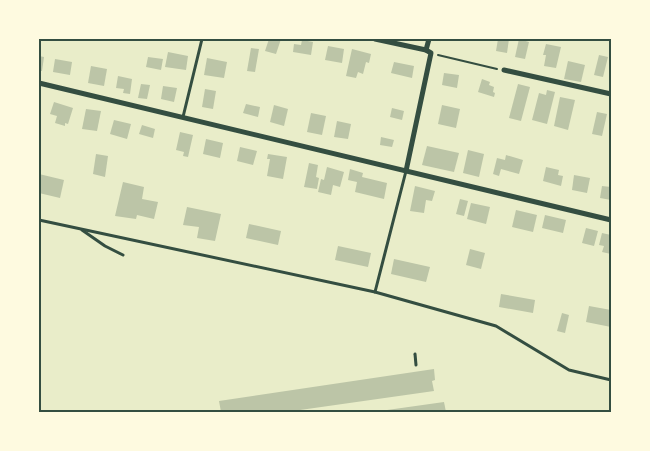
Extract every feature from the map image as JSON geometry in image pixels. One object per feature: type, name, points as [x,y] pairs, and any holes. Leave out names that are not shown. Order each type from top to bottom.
[{"type":"street","points":[[375,39],[428,52]]},
{"type":"street","points":[[406,172],[429,39]]},
{"type":"street","points":[[504,70],[611,94]]},
{"type":"street","points":[[39,84],[611,220]]},
{"type":"lane","points":[[184,117],[202,39]]},
{"type":"lane","points":[[375,292],[406,172]]},
{"type":"lane","points":[[39,220],[375,292],[496,326],[568,370],[611,380]]},
{"type":"lane","points":[[82,229],[105,246],[123,255]]},
{"type":"lane","points":[[415,354],[416,366]]},
{"type":"path","points":[[428,52],[504,70]]},
{"type":"building","points":[[269,39],[281,39],[276,54],[265,51]]},
{"type":"building","points":[[498,39],[509,39],[507,53],[496,51]]},
{"type":"building","points":[[519,39],[529,42],[525,59],[515,57]]},
{"type":"building","points":[[302,40],[313,42],[311,55],[293,52],[294,44],[301,45]]},
{"type":"building","points":[[546,44],[561,47],[556,68],[544,66],[546,55],[543,55]]},
{"type":"building","points":[[328,46],[344,49],[342,63],[325,60]]},
{"type":"building","points":[[251,48],[259,49],[255,72],[247,71]]},
{"type":"building","points":[[352,49],[371,54],[369,63],[366,62],[363,74],[358,72],[356,78],[346,76]]},
{"type":"building","points":[[168,52],[188,56],[186,70],[165,67]]},
{"type":"building","points":[[599,55],[608,57],[603,77],[594,75]]},
{"type":"building","points":[[39,56],[44,57],[42,71],[39,71]]},
{"type":"building","points":[[148,57],[163,59],[161,70],[146,67]]},
{"type":"building","points":[[207,58],[227,62],[224,78],[204,75]]},
{"type":"building","points":[[55,59],[72,62],[70,75],[53,72]]},
{"type":"building","points":[[568,61],[585,65],[581,82],[564,79]]},
{"type":"building","points":[[394,62],[414,66],[412,78],[391,73]]},
{"type":"building","points":[[91,66],[107,69],[104,86],[88,83]]},
{"type":"building","points":[[444,73],[459,75],[457,88],[442,85]]},
{"type":"building","points":[[118,76],[132,79],[130,94],[123,93],[124,89],[116,88]]},
{"type":"building","points":[[482,79],[490,82],[489,85],[494,87],[494,97],[478,92]]},
{"type":"building","points":[[141,84],[150,85],[147,99],[138,98]]},
{"type":"building","points":[[518,84],[530,87],[521,121],[509,118]]},
{"type":"building","points":[[163,86],[177,88],[174,102],[161,99]]},
{"type":"building","points":[[205,89],[216,91],[213,109],[202,107]]},
{"type":"building","points":[[547,90],[555,92],[547,124],[532,120],[539,93],[546,95]]},
{"type":"building","points":[[560,97],[575,100],[568,130],[554,126]]},
{"type":"building","points":[[54,102],[73,108],[68,124],[65,123],[65,126],[55,123],[57,116],[50,114]]},
{"type":"building","points":[[246,104],[260,107],[258,117],[243,113]]},
{"type":"building","points":[[274,105],[288,109],[284,126],[270,122]]},
{"type":"building","points":[[442,105],[460,109],[456,128],[438,124]]},
{"type":"building","points":[[392,108],[404,111],[402,120],[390,117]]},
{"type":"building","points":[[86,109],[101,111],[97,131],[82,129]]},
{"type":"building","points":[[597,112],[607,114],[602,136],[592,134]]},
{"type":"building","points":[[311,113],[326,116],[322,135],[307,132]]},
{"type":"building","points":[[114,120],[131,124],[127,139],[110,134]]},
{"type":"building","points":[[337,121],[351,124],[348,139],[334,137]]},
{"type":"building","points":[[142,125],[155,129],[153,138],[139,134]]},
{"type":"building","points":[[180,132],[193,135],[188,157],[183,156],[184,152],[176,150]]},
{"type":"building","points":[[381,137],[394,140],[392,147],[380,145]]},
{"type":"building","points":[[206,139],[223,143],[220,158],[203,154]]},
{"type":"building","points":[[427,146],[459,153],[454,172],[422,165]]},
{"type":"building","points":[[240,147],[257,151],[253,165],[237,161]]},
{"type":"building","points":[[468,150],[484,154],[479,177],[463,173]]},
{"type":"building","points":[[96,154],[108,156],[105,177],[93,174]]},
{"type":"building","points":[[268,154],[287,157],[283,179],[267,176],[270,159],[267,159]]},
{"type":"building","points":[[506,155],[523,160],[519,174],[501,169],[499,176],[493,174],[497,158],[505,160]]},
{"type":"building","points":[[309,163],[318,165],[316,177],[319,178],[317,189],[304,187]]},
{"type":"building","points":[[327,167],[344,172],[340,187],[333,185],[331,195],[318,192],[321,179],[324,180]]},
{"type":"building","points":[[546,167],[559,170],[558,175],[563,176],[561,186],[543,181]]},
{"type":"building","points":[[350,169],[363,173],[362,177],[387,183],[384,199],[355,192],[357,182],[348,180]]},
{"type":"building","points":[[39,174],[64,180],[60,198],[39,193]]},
{"type":"building","points":[[574,175],[590,178],[587,193],[572,190]]},
{"type":"building","points":[[123,182],[144,187],[142,199],[158,202],[154,219],[137,215],[136,219],[115,216]]},
{"type":"building","points":[[415,186],[435,191],[432,201],[426,200],[424,213],[410,211]]},
{"type":"building","points":[[602,186],[611,187],[611,200],[600,198]]},
{"type":"building","points":[[460,199],[468,201],[464,216],[456,214]]},
{"type":"building","points":[[471,203],[490,207],[486,224],[467,219]]},
{"type":"building","points":[[187,207],[221,214],[215,241],[197,238],[199,227],[183,225]]},
{"type":"building","points":[[516,210],[537,215],[533,232],[512,227]]},
{"type":"building","points":[[545,215],[566,220],[563,233],[542,228]]},
{"type":"building","points":[[249,224],[281,231],[278,245],[246,238]]},
{"type":"building","points":[[586,228],[598,231],[594,246],[582,243]]},
{"type":"building","points":[[602,233],[611,235],[611,254],[602,252],[604,246],[599,245]]},
{"type":"building","points":[[338,246],[371,253],[368,267],[335,260]]},
{"type":"building","points":[[470,249],[485,253],[481,269],[466,265]]},
{"type":"building","points":[[394,259],[430,267],[426,282],[391,274]]},
{"type":"building","points":[[501,294],[535,300],[533,313],[499,307]]},
{"type":"building","points":[[589,306],[611,310],[611,327],[586,322]]},
{"type":"building","points":[[562,313],[569,315],[565,333],[557,331]]},
{"type":"building","points":[[434,369],[435,380],[432,381],[434,391],[286,412],[221,412],[219,401]]},
{"type":"building","points":[[444,402],[446,412],[380,412],[380,411]]}]
